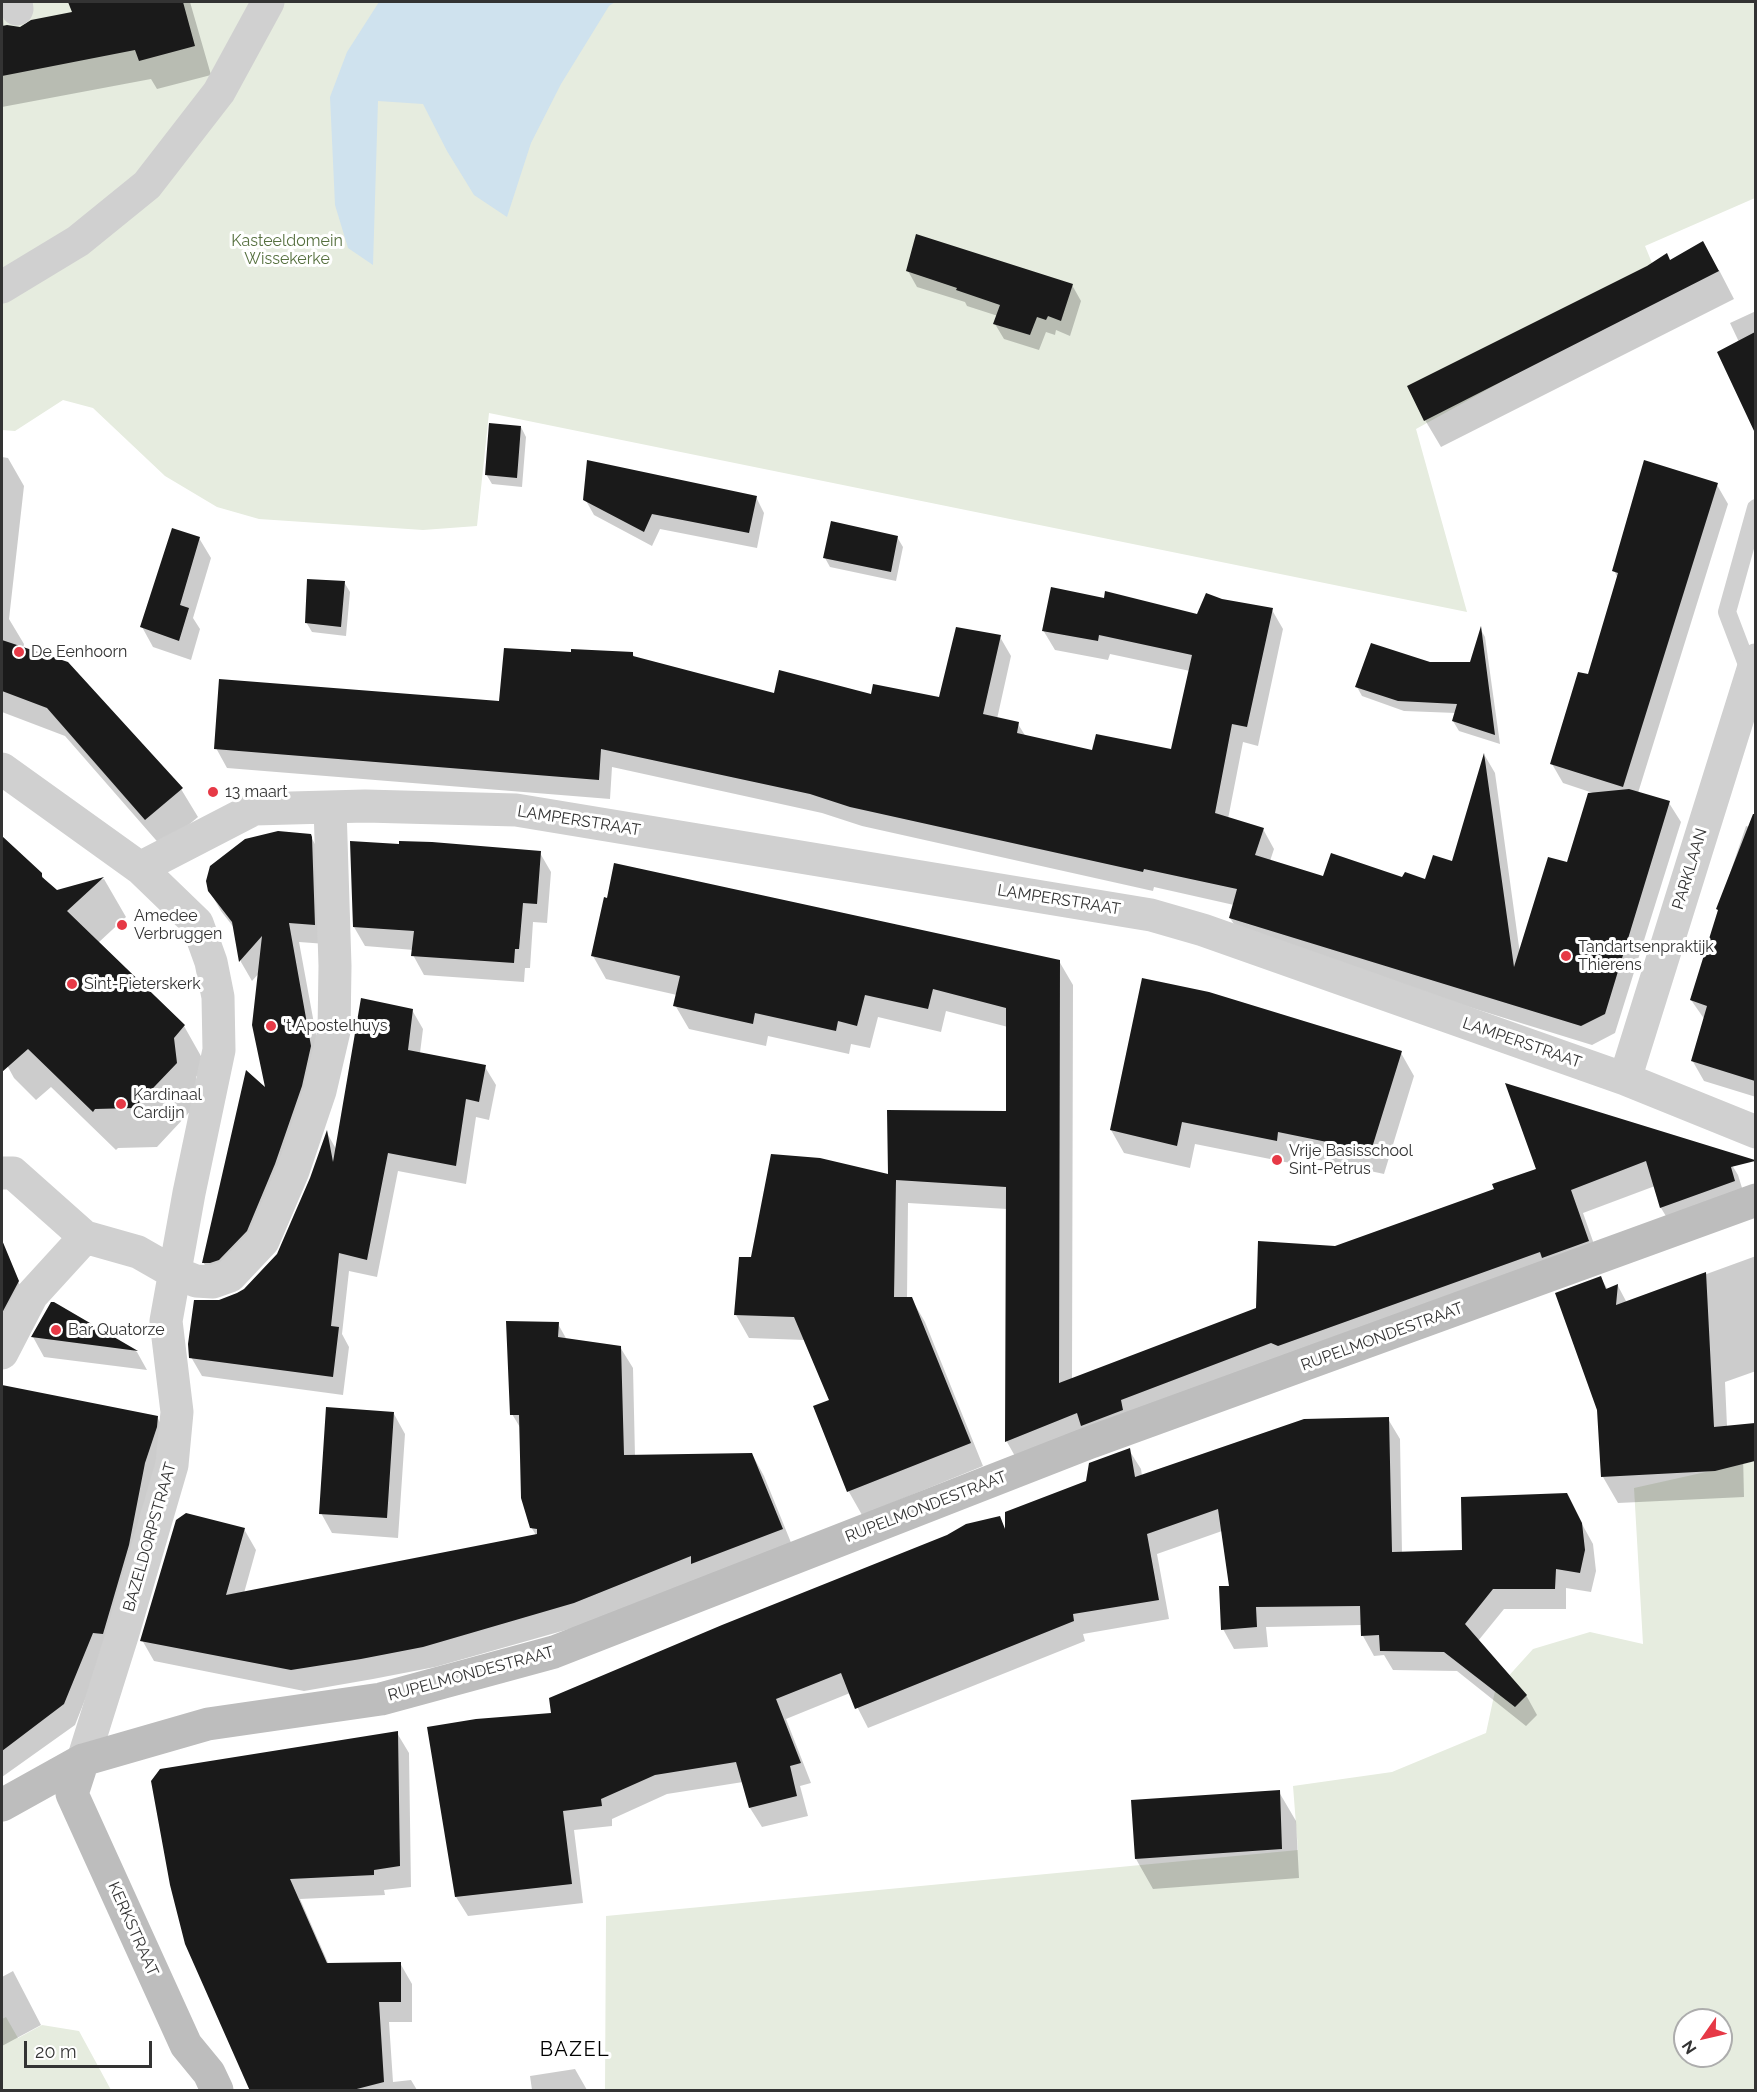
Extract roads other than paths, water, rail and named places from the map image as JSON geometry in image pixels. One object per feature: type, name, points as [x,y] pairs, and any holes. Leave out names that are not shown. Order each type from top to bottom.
[{"type":"main road","name":"RUPELMONDESTRAAT","points":[[2,1805],[83,1760],[208,1724],[381,1699],[554,1652],[1091,1442],[1755,1200]]},
{"type":"main road","name":"KERKSTRAAT","points":[[83,1760],[72,1794],[186,2045],[209,2073],[217,2091]]},
{"type":"street","points":[[2,286],[78,241],[147,185],[219,92],[268,2]]},
{"type":"street","name":"PARKLAAN","points":[[1624,1079],[1753,668]]},
{"type":"street","name":"BAZELDORPSTRAAT","points":[[2,770],[140,868],[197,923],[211,962],[218,997],[219,1050],[173,1272],[166,1321],[177,1412],[172,1465],[126,1625],[83,1760]]},
{"type":"street","points":[[2,1173],[13,1173],[85,1237],[138,1252],[173,1272],[196,1281],[213,1282],[230,1276],[263,1241],[293,1171],[320,1090],[334,1031],[330,807]]},
{"type":"street","name":"LAMPERSTRAAT","points":[[140,868],[254,809],[330,807],[516,810],[1151,915],[1203,930],[1624,1079],[1755,1132]]},
{"type":"street","points":[[2,1353],[32,1295],[85,1237]]},
{"type":"lane","points":[[1753,668],[1727,612],[1755,508]]},
{"type":"water","points":[[379,2],[615,2],[609,6],[561,84],[531,143],[507,217],[474,195],[447,151],[423,104],[378,101],[373,265],[348,248],[335,205],[330,97],[347,52]]},
{"type":"place","name":"De Eenhoorn","points":[[19,652]]},
{"type":"place","name":"13 maart","points":[[213,792]]},
{"type":"place","name":"Amedee Verbruggen","points":[[122,925]]},
{"type":"place","name":"Tandartsenpraktijk Thierens","points":[[1566,956]]},
{"type":"place","name":"Sint-Pieterskerk","points":[[72,984]]},
{"type":"place","name":"'t Apostelhuys","points":[[271,1026]]},
{"type":"place","name":"Kardinaal Cardijn","points":[[121,1104]]},
{"type":"place","name":"Vrije Basisschool Sint-Petrus","points":[[1277,1160]]},
{"type":"place","name":"Bar Quatorze","points":[[56,1330]]},
{"type":"district","name":"BAZEL","points":[[575,2050]]},
{"type":"park label","name":"Kasteeldomein Wissekerke","points":[[287,250]]}]
